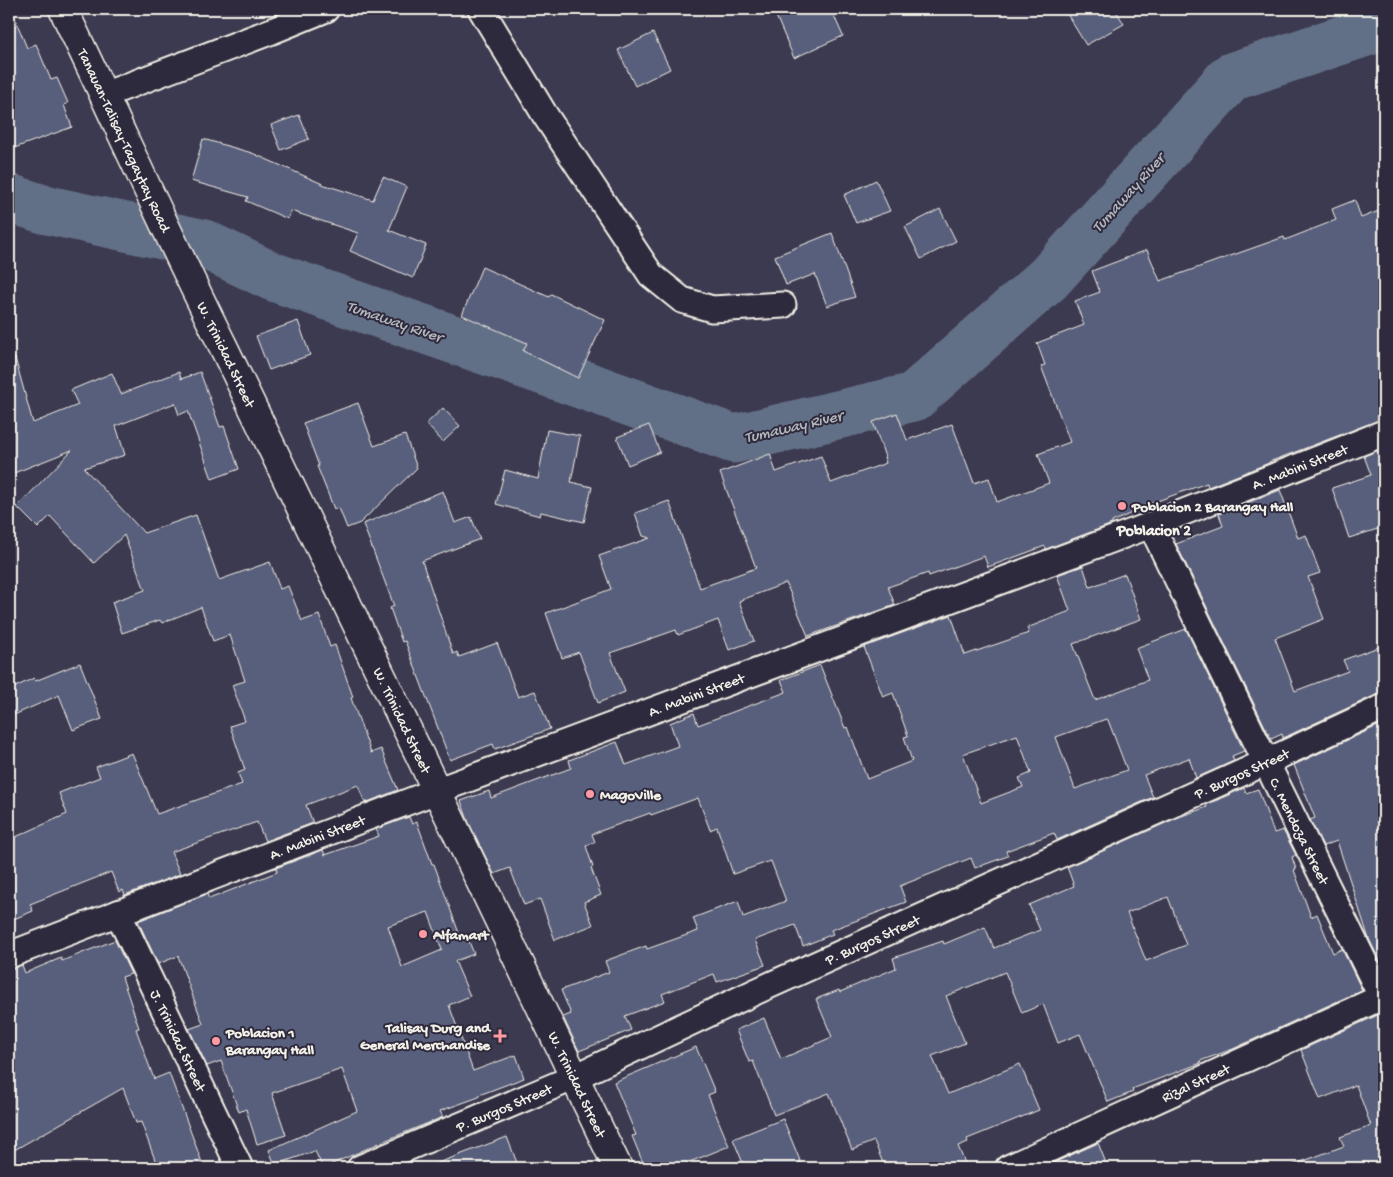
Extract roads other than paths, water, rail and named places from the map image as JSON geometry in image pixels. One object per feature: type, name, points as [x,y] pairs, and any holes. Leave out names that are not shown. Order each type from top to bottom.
[{"type":"main road","name":"Tanauan-Talisay-Tagaytay Road","points":[[63,9],[186,272]]},
{"type":"main road","name":"W. Trinidad Street","points":[[186,272],[618,1168]]},
{"type":"street","points":[[104,95],[326,9]]},
{"type":"street","points":[[481,9],[545,115],[651,275],[682,300],[712,308],[782,305]]},
{"type":"street","name":"A. Mabini Street","points":[[9,954],[436,791],[1151,525],[1384,433]]},
{"type":"street","name":"C. Mendoza Street","points":[[1151,525],[1383,999]]},
{"type":"street","name":"P. Burgos Street","points":[[360,1168],[575,1077],[757,991],[1384,707]]},
{"type":"street","name":"J. Trinidad Street","points":[[118,912],[240,1168]]},
{"type":"street","name":"Rizal Street","points":[[1008,1168],[1383,999]]},
{"type":"waterway","name":"Tumaway River","points":[[9,198],[43,209],[204,244],[271,276],[734,439],[914,397],[1048,279],[1231,77],[1384,27]]},
{"type":"place","name":"Poblacion 2 Barangay Hall","points":[[1122,506]]},
{"type":"place","name":"MagoVille","points":[[590,794]]},
{"type":"place","name":"Alfamart","points":[[423,934]]},
{"type":"place","name":"Talisay Durg and General Merchandise","points":[[500,1036]]},
{"type":"place","name":"Poblacion 1 Barangay Hall","points":[[216,1041]]},
{"type":"district","name":"Poblacion 2","points":[[1154,529]]}]
